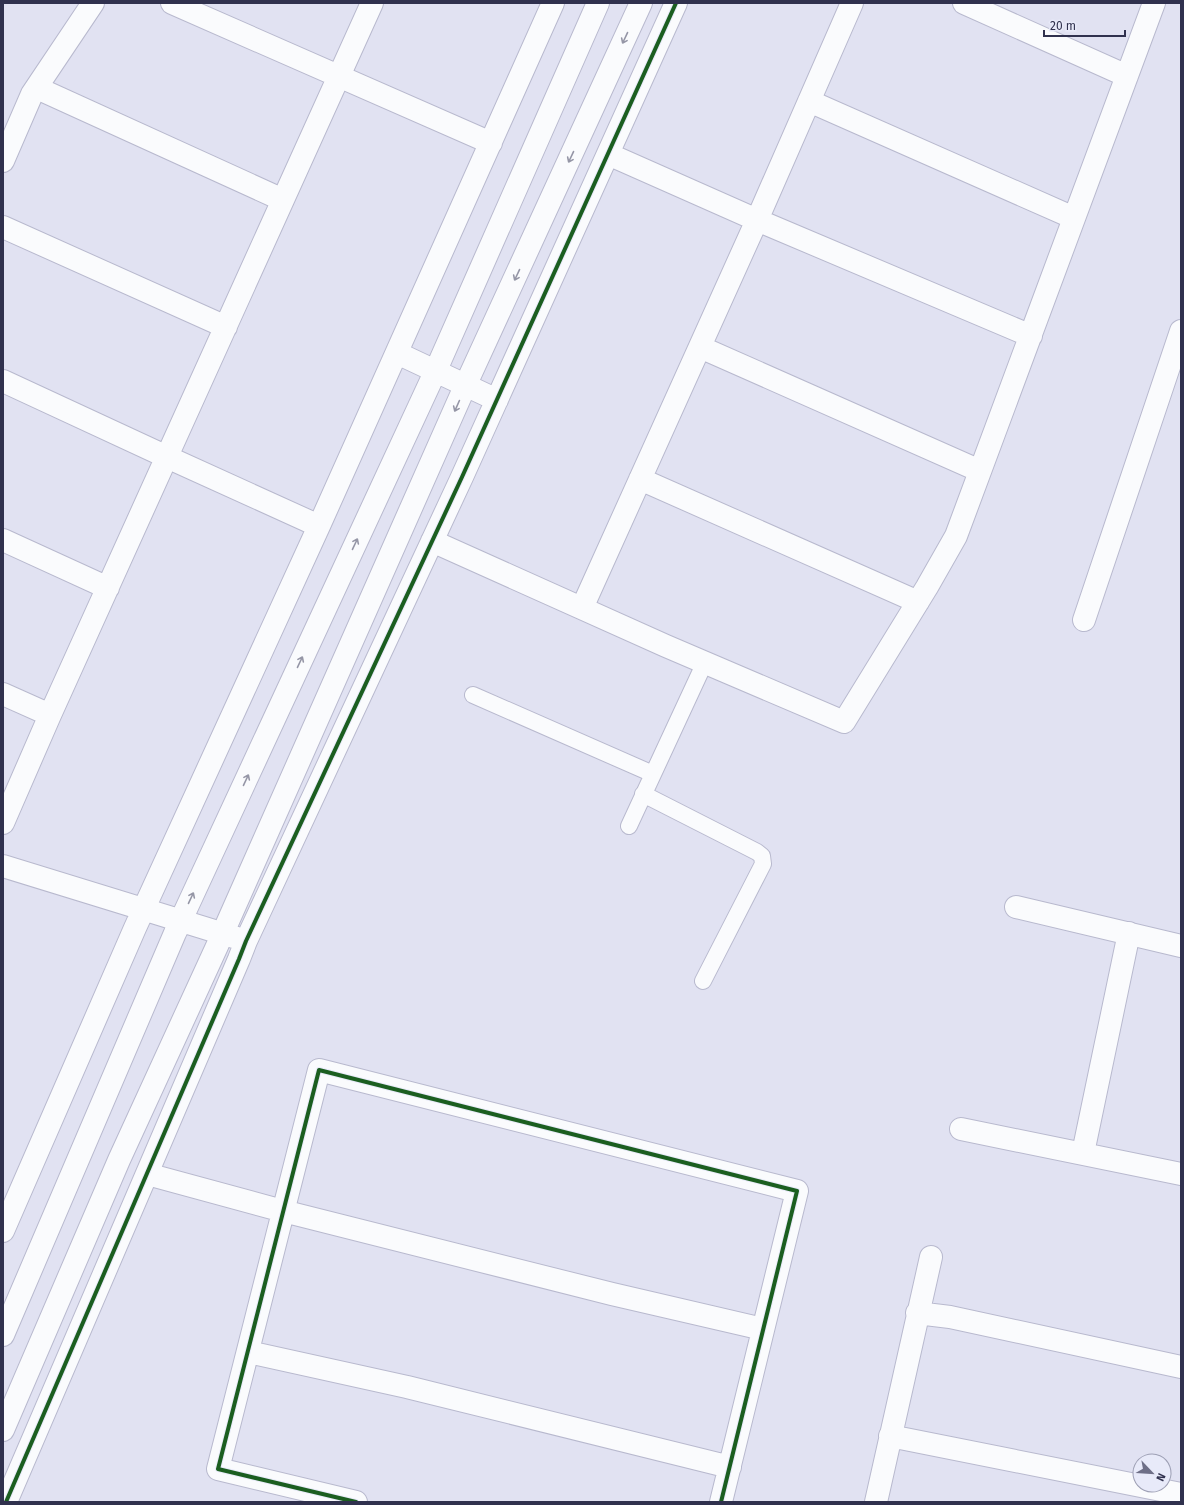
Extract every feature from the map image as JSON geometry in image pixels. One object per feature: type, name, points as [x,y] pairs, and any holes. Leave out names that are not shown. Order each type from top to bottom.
[{"type":"street","points":[[3,161],[32,94],[93,3]]},
{"type":"street","points":[[172,3],[491,143]]},
{"type":"street","points":[[3,823],[372,3]]},
{"type":"street","points":[[3,1231],[144,909],[320,526],[553,3]]},
{"type":"street","points":[[3,1335],[178,926],[436,370],[598,3]]},
{"type":"street","points":[[3,1430],[119,1160],[221,939],[466,384],[641,3]]},
{"type":"street","points":[[6,1502],[246,941],[497,400],[676,3]]},
{"type":"street","points":[[582,608],[757,220],[852,3]]},
{"type":"street","points":[[964,3],[1127,76]]},
{"type":"street","points":[[432,541],[704,662],[844,722],[918,602],[956,536],[1154,3]]},
{"type":"street","points":[[37,88],[283,200]]},
{"type":"street","points":[[809,101],[1074,218]]},
{"type":"street","points":[[608,154],[757,220],[1031,336]]},
{"type":"street","points":[[3,227],[226,326]]},
{"type":"street","points":[[1084,620],[1181,331]]},
{"type":"street","points":[[700,347],[980,472]]},
{"type":"street","points":[[397,353],[466,384],[497,400]]},
{"type":"street","points":[[3,381],[320,526]]},
{"type":"street","points":[[640,479],[918,602]]},
{"type":"street","points":[[3,540],[108,588]]},
{"type":"street","points":[[3,694],[50,716]]},
{"type":"street","points":[[3,866],[144,909],[178,926],[221,939],[246,941]]},
{"type":"street","points":[[1016,907],[1181,946]]},
{"type":"street","points":[[1083,1153],[1129,933]]},
{"type":"street","points":[[356,1502],[218,1469],[319,1070],[797,1191],[721,1502]]},
{"type":"street","points":[[961,1129],[1181,1174]]},
{"type":"street","points":[[147,1174],[283,1211],[612,1294],[763,1328]]},
{"type":"street","points":[[876,1502],[917,1313],[931,1257]]},
{"type":"street","points":[[917,1313],[950,1317],[1181,1367]]},
{"type":"street","points":[[248,1352],[407,1387],[730,1467]]},
{"type":"street","points":[[890,1436],[1181,1494]]},
{"type":"lane","points":[[629,826],[704,662]]},
{"type":"lane","points":[[473,695],[653,774]]},
{"type":"lane","points":[[643,794],[757,852],[762,856],[763,864],[703,981]]},
{"type":"cycle path","points":[[6,1502],[246,941],[462,477],[676,3]]},
{"type":"cycle path","points":[[356,1502],[218,1469],[319,1070],[797,1191],[721,1502]]}]
